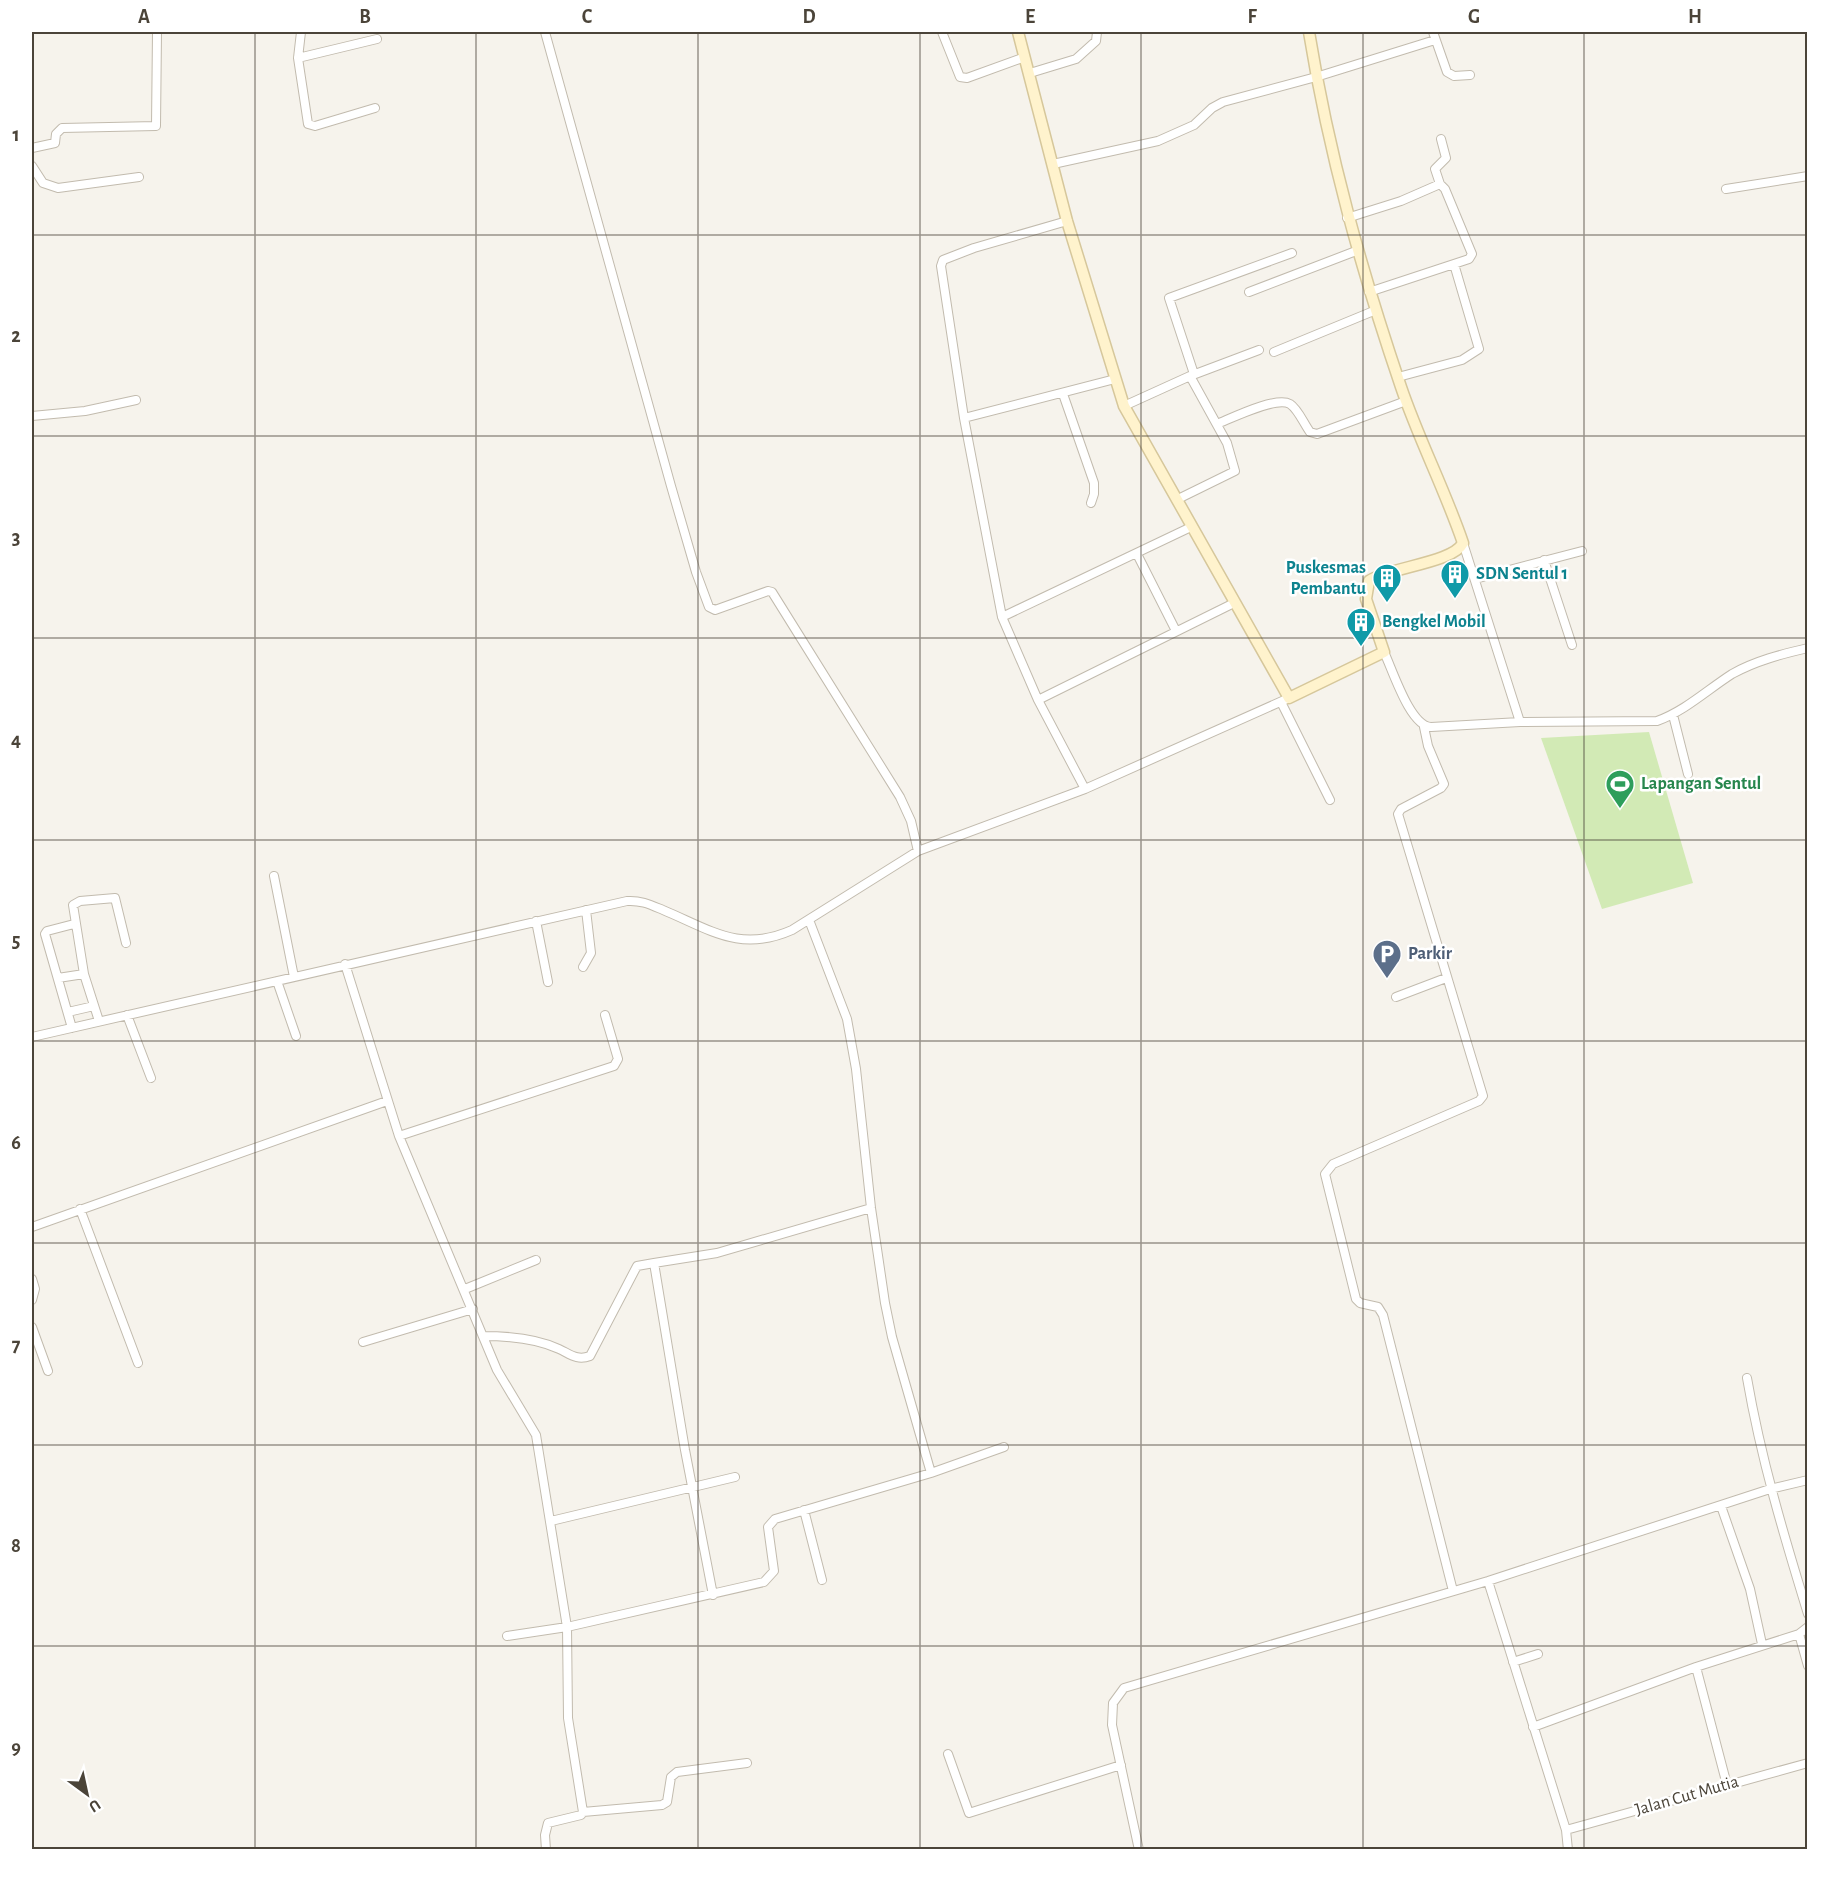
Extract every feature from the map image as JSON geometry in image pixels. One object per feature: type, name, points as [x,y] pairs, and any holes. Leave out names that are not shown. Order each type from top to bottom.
[{"type":"street","points":[[32,148],[55,143],[56,134],[62,128],[156,126],[157,32]]},
{"type":"street","points":[[301,32],[298,58],[308,124],[315,126],[375,108]]},
{"type":"street","points":[[545,32],[668,474],[696,572],[709,607],[716,610],[768,591],[772,592],[900,797],[911,821],[918,851]]},
{"type":"street","points":[[942,32],[960,76],[967,78],[1025,57]]},
{"type":"street","points":[[1018,32],[1068,221],[1124,406],[1178,499],[1285,700],[1330,800]]},
{"type":"street","points":[[1030,73],[1083,55],[1096,41],[1097,32]]},
{"type":"street","points":[[1309,32],[1316,77],[1356,250],[1406,401],[1463,543],[1520,722]]},
{"type":"street","points":[[1053,164],[1158,141],[1194,125],[1217,104],[1316,77],[1434,36],[1447,72],[1454,76],[1470,75]]},
{"type":"street","points":[[298,58],[376,39]]},
{"type":"street","points":[[1369,292],[1469,259],[1472,254],[1435,169],[1446,158],[1441,140]]},
{"type":"street","points":[[32,166],[43,183],[54,188],[139,177]]},
{"type":"street","points":[[1726,189],[1808,176]]},
{"type":"street","points":[[1347,218],[1401,201],[1440,184]]},
{"type":"street","points":[[1068,221],[974,248],[941,263],[964,418],[1002,617],[1038,700],[1085,789]]},
{"type":"street","points":[[1249,292],[1356,250]]},
{"type":"street","points":[[1178,499],[1235,471],[1227,443],[1192,375],[1169,298],[1292,253]]},
{"type":"street","points":[[1398,377],[1462,360],[1479,349],[1454,264]]},
{"type":"street","points":[[1274,352],[1376,310]]},
{"type":"street","points":[[1124,406],[1192,375],[1259,350]]},
{"type":"street","points":[[964,418],[1115,379]]},
{"type":"street","points":[[1063,394],[1094,483],[1094,494],[1090,503]]},
{"type":"street","points":[[32,416],[85,411],[136,400]]},
{"type":"street","points":[[1217,424],[1281,402],[1292,406],[1310,432],[1317,434],[1406,401]]},
{"type":"street","points":[[1002,617],[1191,527]]},
{"type":"street","points":[[1453,1591],[1383,1315],[1378,1307],[1360,1303],[1356,1299],[1325,1174],[1333,1164],[1481,1099],[1482,1092],[1398,814],[1401,809],[1441,788],[1444,784],[1428,746],[1424,727],[1415,718],[1384,652],[1366,598],[1369,581],[1392,571],[1455,553],[1463,543]]},
{"type":"street","points":[[1475,579],[1582,550]]},
{"type":"street","points":[[1137,554],[1176,631]]},
{"type":"street","points":[[1544,560],[1572,645]]},
{"type":"street","points":[[1038,700],[1234,603]]},
{"type":"street","points":[[1424,727],[1520,722],[1640,723],[1673,715],[1734,674],[1756,663],[1808,648]]},
{"type":"street","points":[[35,1035],[586,910],[637,901],[714,934],[754,941],[774,938],[808,920],[918,851],[1085,789],[1285,700],[1384,652]]},
{"type":"street","points":[[1673,715],[1688,774]]},
{"type":"street","points":[[274,876],[294,977]]},
{"type":"street","points":[[99,1021],[84,974],[74,924],[72,908],[75,903],[113,897],[117,900],[126,943]]},
{"type":"street","points":[[584,967],[591,953],[586,910]]},
{"type":"street","points":[[808,920],[847,1019],[856,1069],[871,1208],[892,1337],[931,1473]]},
{"type":"street","points":[[537,921],[548,982]]},
{"type":"street","points":[[72,1028],[45,933],[74,924]]},
{"type":"street","points":[[345,964],[399,1136],[504,1385],[536,1435],[567,1627],[568,1718],[583,1812]]},
{"type":"street","points":[[58,978],[84,974]]},
{"type":"street","points":[[1396,997],[1446,978]]},
{"type":"street","points":[[277,981],[296,1036]]},
{"type":"street","points":[[68,1012],[94,1006]]},
{"type":"street","points":[[127,1015],[152,1078]]},
{"type":"street","points":[[399,1136],[614,1066],[618,1059],[605,1015]]},
{"type":"street","points":[[32,1227],[387,1101]]},
{"type":"street","points":[[483,1336],[538,1342],[583,1358],[594,1350],[637,1266],[717,1253],[871,1208]]},
{"type":"street","points":[[80,1209],[138,1363]]},
{"type":"street","points":[[465,1288],[536,1260]]},
{"type":"street","points":[[654,1263],[713,1595]]},
{"type":"street","points":[[32,1279],[35,1290],[32,1300]]},
{"type":"street","points":[[363,1342],[473,1309]]},
{"type":"street","points":[[32,1327],[48,1371]]},
{"type":"street","points":[[1747,1378],[1770,1489],[1808,1614]]},
{"type":"street","points":[[507,1636],[567,1627],[759,1584],[770,1578],[774,1571],[769,1523],[779,1517],[931,1473],[1004,1447]]},
{"type":"street","points":[[551,1521],[735,1477]]},
{"type":"street","points":[[1139,1850],[1120,1765],[1112,1712],[1118,1694],[1124,1688],[1488,1581],[1770,1489],[1808,1480]]},
{"type":"street","points":[[1721,1506],[1750,1589],[1762,1644]]},
{"type":"street","points":[[804,1510],[822,1580]]},
{"type":"street","points":[[1488,1581],[1566,1830],[1568,1850]]},
{"type":"street","points":[[1533,1727],[1696,1667],[1799,1634],[1808,1627]]},
{"type":"street","points":[[1799,1634],[1808,1666]]},
{"type":"street","points":[[1514,1662],[1538,1654]]},
{"type":"street","points":[[1696,1667],[1727,1785]]},
{"type":"street","points":[[948,1754],[969,1813],[1120,1765]]},
{"type":"street","points":[[546,1850],[545,1835],[548,1823],[581,1815],[583,1812],[662,1805],[667,1802],[671,1776],[677,1772],[747,1763]]},
{"type":"street","name":"Jalan Cut Mutia","points":[[1566,1830],[1808,1763]]},
{"type":"green space","name":"Lapangan Sentul","points":[[1649,732],[1693,883],[1602,909],[1541,738]]},
{"type":"place","name":"SDN Sentul 1","points":[[1455,600]]},
{"type":"place","name":"Puskesmas Pembantu","points":[[1387,604]]},
{"type":"place","name":"Bengkel Mobil","points":[[1361,648]]},
{"type":"place","name":"Lapangan Sentul","points":[[1620,810]]},
{"type":"place","name":"Parkir","points":[[1387,980]]}]
